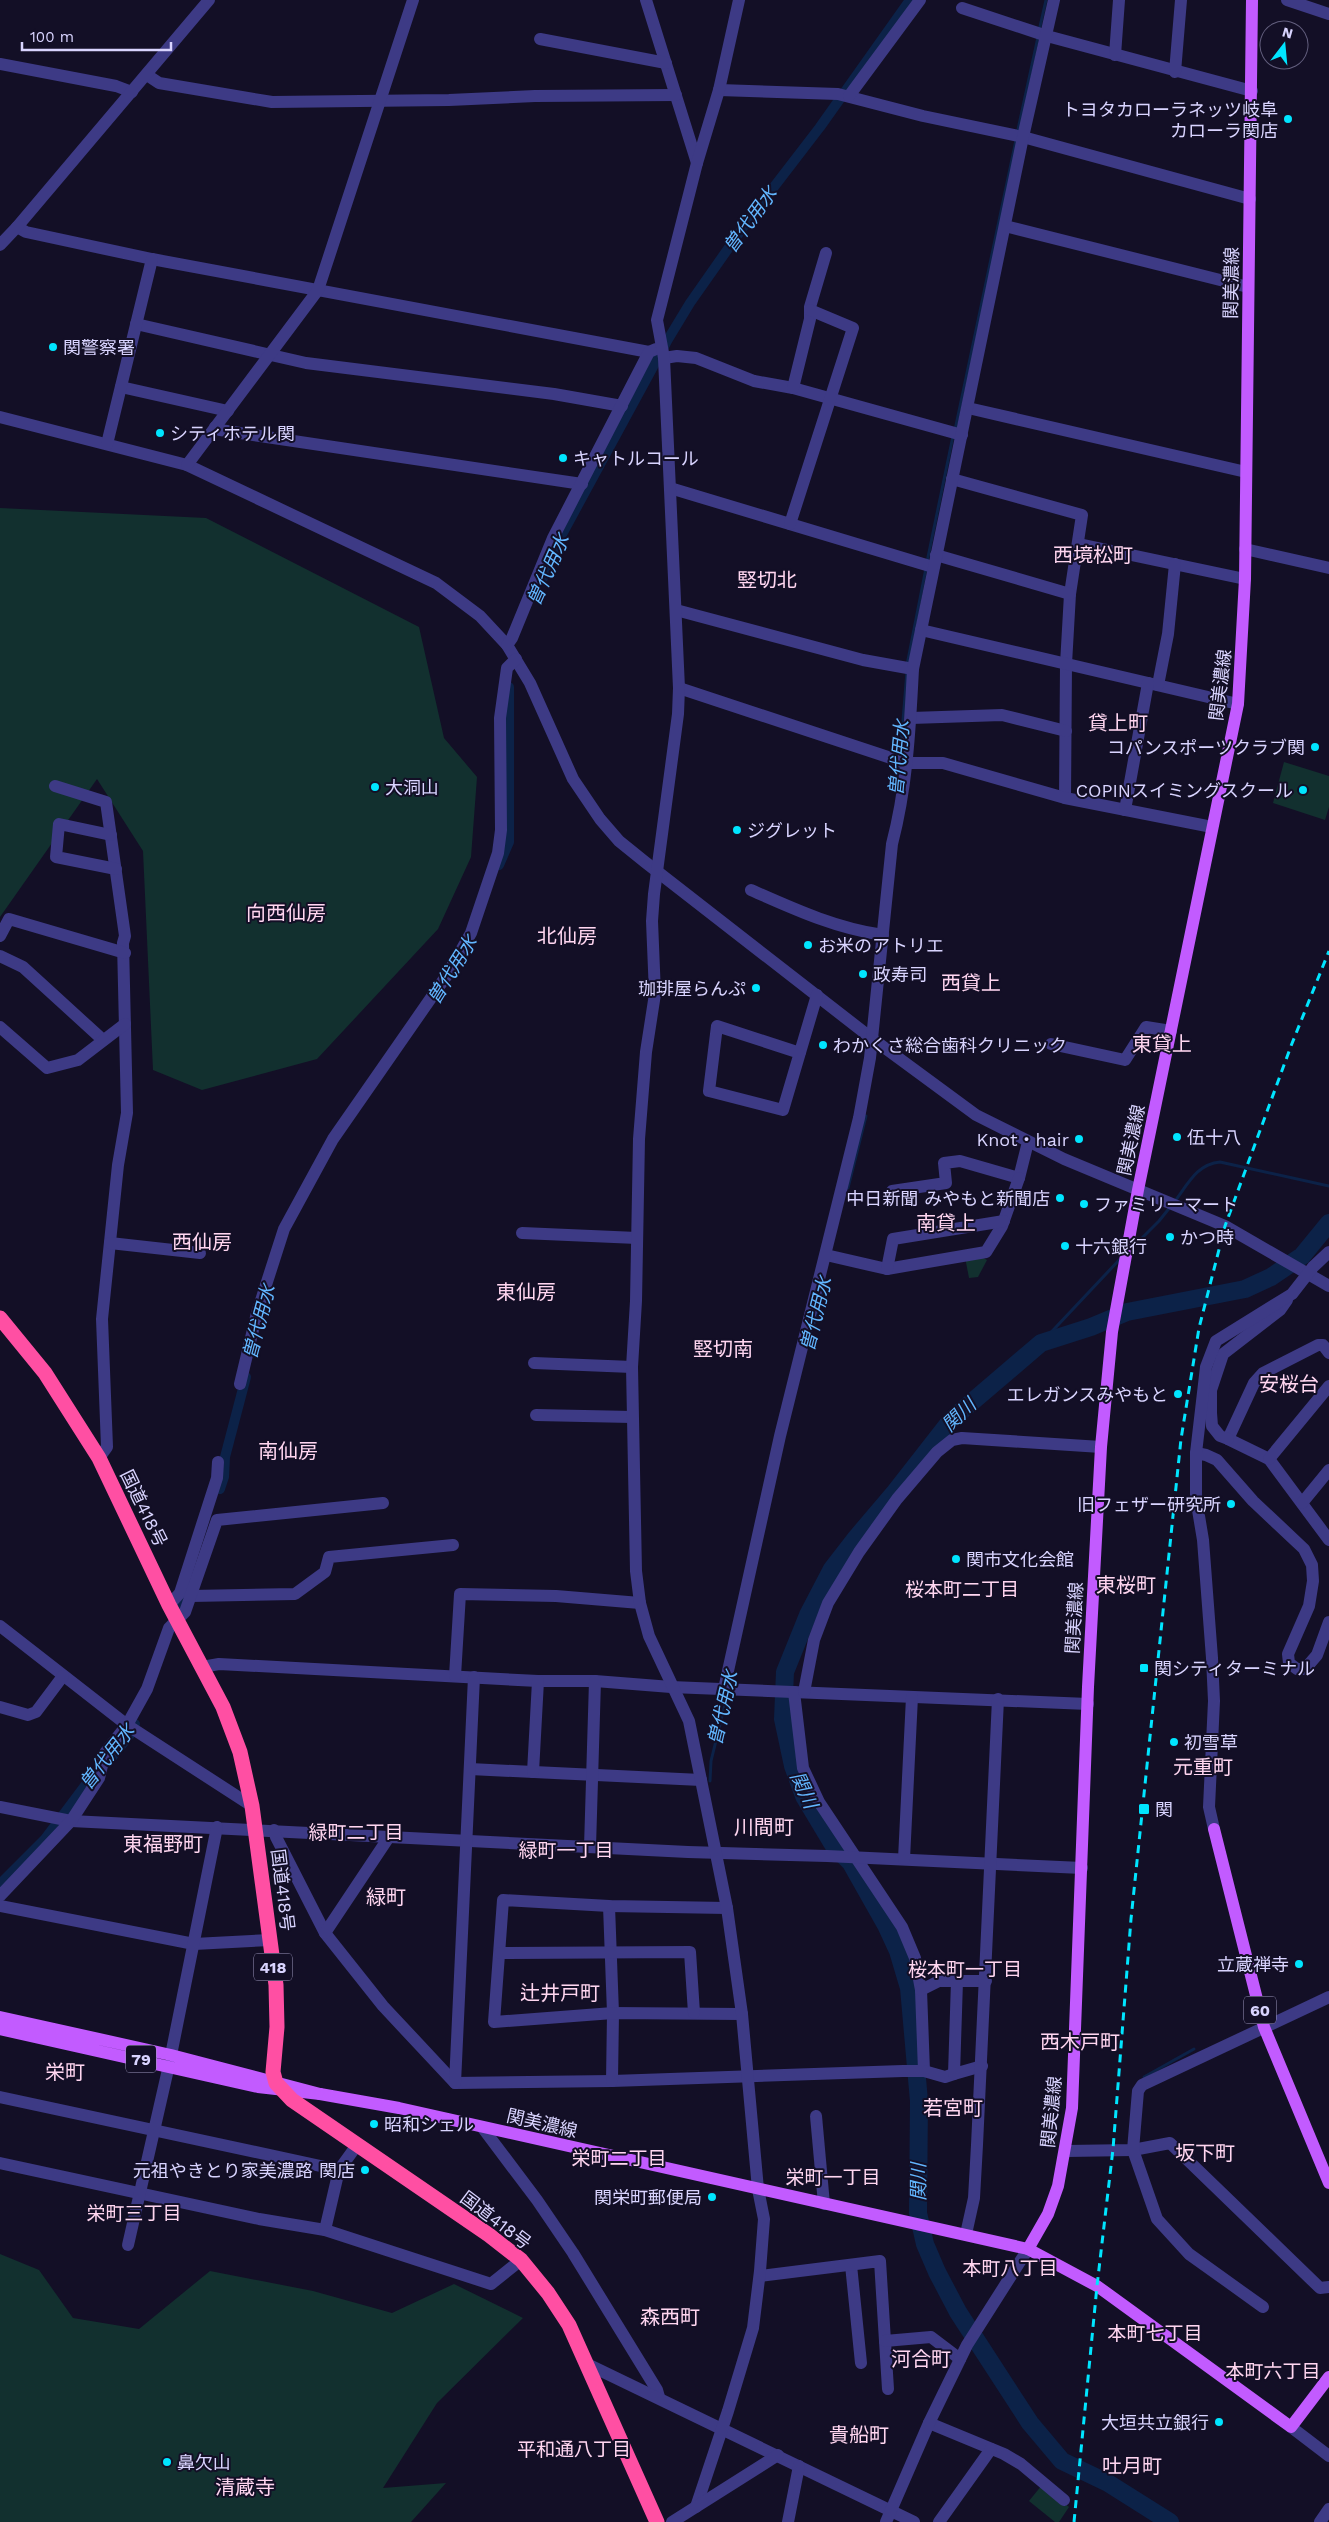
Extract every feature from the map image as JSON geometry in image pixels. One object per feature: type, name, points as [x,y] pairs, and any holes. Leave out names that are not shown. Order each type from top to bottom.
[{"type":"highway","name":"国道418号","points":[[0,1318],[45,1373],[99,1458],[169,1605],[223,1707],[240,1752],[256,1830],[276,1985],[277,2026],[273,2072],[279,2087],[357,2145],[489,2235],[520,2260],[548,2292],[569,2325],[657,2522]]},
{"type":"main road","name":"関美濃線","points":[[279,2087],[399,2108],[1028,2248],[1048,2214],[1058,2186],[1066,2151],[1072,2108],[1088,1704],[1101,1447],[1112,1332],[1138,1190],[1238,704],[1244,579],[1252,0]]},
{"type":"main road","name":"60","points":[[1214,1829],[1264,2027],[1329,2183]]},
{"type":"main road","name":"79","points":[[0,2017],[279,2087]]},
{"type":"main road","name":"79","points":[[0,2029],[170,2060]]},
{"type":"main road","points":[[1028,2248],[1097,2286],[1291,2427],[1329,2378]]},
{"type":"street","points":[[0,245],[18,227],[208,0]]},
{"type":"street","points":[[187,465],[318,290],[413,0]]},
{"type":"street","points":[[646,0],[697,163]]},
{"type":"street","points":[[696,2507],[721,2427],[728,2411],[752,2328],[760,2276],[764,2219],[758,2189],[750,2075],[742,2014],[726,1908],[701,1780],[689,1721],[671,1687],[649,1636],[640,1603],[636,1571],[632,1367],[639,1139],[646,1052],[655,994],[652,920],[678,714],[679,688],[670,488],[657,320],[697,163],[719,90],[739,0]]},
{"type":"street","points":[[849,96],[920,0]]},
{"type":"street","points":[[724,1689],[780,1436],[859,1118],[870,1058],[870,1037],[892,844],[900,810],[906,763],[911,718],[913,669],[1023,137],[1054,0]]},
{"type":"street","points":[[1115,55],[1119,0]]},
{"type":"street","points":[[1175,72],[1181,0]]},
{"type":"street","points":[[1287,0],[1329,14]]},
{"type":"street","points":[[962,8],[1047,36],[1175,72],[1252,91]]},
{"type":"street","points":[[540,39],[666,63]]},
{"type":"street","points":[[0,64],[116,86],[132,92]]},
{"type":"street","points":[[147,74],[159,83],[272,102],[676,95]]},
{"type":"street","points":[[719,90],[849,96],[924,116],[1023,137],[1250,199]]},
{"type":"street","points":[[1005,226],[1248,287]]},
{"type":"street","points":[[18,227],[26,232],[152,259],[696,358],[754,381],[793,388],[962,435]]},
{"type":"street","points":[[793,388],[810,310],[826,253]]},
{"type":"street","points":[[107,444],[152,259]]},
{"type":"street","points":[[790,524],[853,328],[810,310]]},
{"type":"street","points":[[136,324],[306,363],[554,394],[622,406]]},
{"type":"street","points":[[507,645],[512,638],[554,538],[622,406],[658,352]]},
{"type":"street","points":[[121,387],[228,411]]},
{"type":"street","points":[[968,408],[1246,472]]},
{"type":"street","points":[[0,417],[187,465],[436,582],[480,616],[507,645],[530,683],[573,780],[600,819],[620,841],[658,871],[870,1037],[976,1114],[1028,1142],[1225,1226],[1310,1273],[1329,1286]]},
{"type":"street","points":[[215,427],[220,430],[582,484]]},
{"type":"street","points":[[952,479],[1082,515],[1070,594],[1066,664],[1066,798]]},
{"type":"street","points":[[670,488],[790,524],[1070,594]]},
{"type":"street","points":[[1079,544],[1244,579]]},
{"type":"street","points":[[1244,549],[1329,568]]},
{"type":"street","points":[[1125,810],[1153,684],[1168,634],[1175,564]]},
{"type":"street","points":[[676,610],[863,660],[913,669]]},
{"type":"street","points":[[921,630],[1238,704]]},
{"type":"street","points":[[240,1384],[260,1303],[274,1256],[288,1221],[334,1139],[447,976],[471,933],[498,853],[501,830],[500,718],[507,668],[516,659]]},
{"type":"street","points":[[679,688],[906,763],[942,763],[1066,798],[1212,828]]},
{"type":"street","points":[[911,718],[1002,715],[1066,731]]},
{"type":"street","points":[[55,786],[106,802],[125,936],[123,943],[125,953],[127,1113],[118,1166],[102,1319],[107,1447],[99,1458]]},
{"type":"street","points":[[111,835],[59,824],[56,857],[116,869]]},
{"type":"street","points":[[751,890],[819,920],[856,931],[883,935]]},
{"type":"street","points":[[0,936],[9,919],[125,953]]},
{"type":"street","points":[[0,956],[23,967],[103,1040]]},
{"type":"street","points":[[800,1053],[717,1026],[709,1091],[783,1110],[800,1053],[817,994]]},
{"type":"street","points":[[0,1027],[47,1068],[78,1060],[125,1024]]},
{"type":"street","points":[[1051,1044],[1125,1060],[1146,1027],[1171,1031]]},
{"type":"street","points":[[826,1255],[887,1269],[986,1252],[1004,1221],[1019,1178],[1028,1142]]},
{"type":"street","points":[[892,1191],[946,1183],[944,1162],[960,1161],[1019,1178]]},
{"type":"street","points":[[887,1269],[893,1238],[1004,1221]]},
{"type":"street","points":[[522,1233],[637,1238]]},
{"type":"street","points":[[110,1243],[200,1253]]},
{"type":"street","points":[[1329,1252],[1313,1267],[1280,1310],[1223,1354],[1211,1390],[1212,1426],[1220,1436],[1269,1459],[1329,1540]]},
{"type":"street","points":[[1214,1829],[1209,1806],[1214,1702],[1213,1675],[1202,1540],[1196,1498],[1196,1453],[1206,1367],[1216,1341],[1292,1294]]},
{"type":"street","points":[[1228,1440],[1254,1383],[1263,1373],[1318,1346],[1322,1345],[1329,1353]]},
{"type":"street","points":[[534,1363],[632,1367]]},
{"type":"street","points":[[1269,1459],[1329,1386]]},
{"type":"street","points":[[536,1415],[632,1418]]},
{"type":"street","points":[[924,2071],[921,1990],[915,1958],[902,1927],[854,1858],[819,1802],[803,1768],[799,1692],[814,1640],[828,1603],[859,1552],[897,1499],[937,1452],[952,1440],[962,1438],[1101,1447]]},
{"type":"street","points":[[1196,1453],[1206,1454],[1217,1460],[1254,1502],[1304,1549],[1312,1565],[1313,1581],[1309,1606],[1288,1654],[1289,1663],[1297,1669],[1305,1669],[1317,1655],[1329,1622]]},
{"type":"street","points":[[169,1605],[180,1593],[217,1478],[218,1462]]},
{"type":"street","points":[[1302,1503],[1329,1470]]},
{"type":"street","points":[[0,1896],[71,1821],[99,1778],[105,1753],[127,1725],[147,1689],[168,1628],[185,1612],[217,1520],[383,1504]]},
{"type":"street","points":[[191,1596],[295,1594],[324,1572],[329,1557],[453,1545]]},
{"type":"street","points":[[455,1676],[460,1594],[556,1596],[640,1603]]},
{"type":"street","points":[[0,1626],[127,1725],[252,1806]]},
{"type":"street","points":[[202,1667],[220,1664],[538,1681],[1088,1704]]},
{"type":"street","points":[[0,1707],[28,1715],[36,1712],[64,1676]]},
{"type":"street","points":[[455,2083],[474,1677]]},
{"type":"street","points":[[533,1772],[538,1681]]},
{"type":"street","points":[[590,1847],[595,1682]]},
{"type":"street","points":[[904,1859],[912,1697]]},
{"type":"street","points":[[966,2234],[974,2198],[982,2066],[998,1699]]},
{"type":"street","points":[[470,1769],[701,1780]]},
{"type":"street","points":[[0,1808],[71,1821],[274,1830],[465,1842],[1082,1868]]},
{"type":"street","points":[[128,2245],[170,2060],[217,1827]]},
{"type":"street","points":[[274,1830],[325,1933],[383,2006],[455,2083],[612,2081],[903,2071],[924,2071],[945,2077],[982,2066]]},
{"type":"street","points":[[325,1933],[389,1837]]},
{"type":"street","points":[[726,1908],[609,1906],[503,1900],[494,2022],[613,2013],[742,2014]]},
{"type":"street","points":[[0,1906],[194,1944],[270,1940]]},
{"type":"street","points":[[609,1906],[613,2013],[612,2081]]},
{"type":"street","points":[[500,1954],[690,1952],[694,2013]]},
{"type":"street","points":[[921,1990],[939,1981],[986,1982]]},
{"type":"street","points":[[954,2074],[957,1981]]},
{"type":"street","points":[[1263,2307],[1189,2254],[1157,2219],[1133,2150],[1138,2092],[1142,2086],[1329,1997]]},
{"type":"street","points":[[0,2097],[339,2170]]},
{"type":"street","points":[[816,2116],[824,2204]]},
{"type":"street","points":[[482,2127],[537,2200],[573,2254],[657,2390],[659,2397]]},
{"type":"street","points":[[1066,2151],[1133,2150],[1170,2143],[1320,2288],[1329,2287]]},
{"type":"street","points":[[325,2230],[339,2170],[357,2145]]},
{"type":"street","points":[[0,2163],[140,2194],[325,2230],[491,2284],[520,2260]]},
{"type":"street","points":[[888,2516],[929,2423],[967,2345],[1028,2248]]},
{"type":"street","points":[[760,2276],[880,2261],[888,2389]]},
{"type":"street","points":[[851,2265],[861,2363]]},
{"type":"street","points":[[885,2341],[931,2337],[960,2359]]},
{"type":"street","points":[[587,2364],[778,2455],[888,2516],[914,2522]]},
{"type":"street","points":[[929,2423],[991,2448],[1021,2464],[1064,2500]]},
{"type":"street","points":[[1291,2427],[1329,2456]]},
{"type":"street","points":[[939,2522],[991,2448]]},
{"type":"street","points":[[672,2522],[778,2455]]},
{"type":"street","points":[[788,2522],[799,2466]]},
{"type":"street","points":[[1320,2522],[1329,2509]]},
{"type":"green space","points":[[0,508],[206,518],[419,627],[444,738],[477,777],[471,857],[438,929],[317,1059],[202,1090],[153,1070],[143,851],[97,779],[0,917]]},
{"type":"green space","name":"COPINスイミングスクール","points":[[1284,762],[1329,776],[1329,807],[1325,820],[1273,803]]},
{"type":"green space","points":[[980,1256],[987,1260],[978,1277],[969,1278],[965,1257]]},
{"type":"green space","points":[[0,2254],[39,2270],[73,2318],[139,2329],[210,2271],[313,2291],[392,2313],[454,2284],[523,2318],[437,2403],[383,2488],[446,2483],[411,2522],[0,2522]]},
{"type":"green space","points":[[1042,2485],[1069,2507],[1059,2522],[1055,2522],[1029,2501]]},
{"type":"waterway","name":"曽代用水","points":[[542,580],[560,538],[667,341],[690,303],[744,226],[820,127],[910,0]]},
{"type":"waterway","name":"曽代用水","points":[[1039,31],[1046,0]]},
{"type":"waterway","name":"曽代用水","points":[[1017,134],[1038,37]]},
{"type":"waterway","name":"曽代用水","points":[[955,430],[1016,140]]},
{"type":"waterway","name":"曽代用水","points":[[927,562],[953,436]]},
{"type":"waterway","name":"曽代用水","points":[[907,665],[926,568]]},
{"type":"waterway","name":"曽代用水","points":[[900,757],[907,671]]},
{"type":"waterway","name":"曽代用水","points":[[499,865],[509,842],[509,687]]},
{"type":"waterway","name":"曽代用水","points":[[897,787],[899,763]]},
{"type":"waterway","name":"曽代用水","points":[[848,1188],[866,1116]]},
{"type":"waterway","points":[[1175,1201],[1199,1171],[1220,1162],[1329,1186]]},
{"type":"waterway","points":[[1133,1247],[1171,1206]]},
{"type":"waterway","name":"関川","points":[[1170,2522],[1108,2483],[1062,2461],[1030,2423],[958,2312],[937,2272],[925,2244],[918,2213],[919,2101],[909,1988],[898,1951],[886,1925],[851,1863],[834,1846],[804,1796],[793,1766],[783,1719],[785,1672],[808,1615],[832,1569],[856,1538],[952,1419],[1041,1343],[1091,1327],[1127,1312],[1245,1289],[1271,1277],[1302,1256],[1329,1223]]},
{"type":"waterway","points":[[1041,1343],[1121,1258]]},
{"type":"waterway","name":"曽代用水","points":[[813,1328],[825,1281]]},
{"type":"waterway","name":"曽代用水","points":[[220,1489],[224,1477],[225,1457],[246,1377]]},
{"type":"waterway","name":"曽代用水","points":[[175,1619],[187,1588]]},
{"type":"waterway","name":"曽代用水","points":[[710,1781],[711,1761],[728,1692]]},
{"type":"waterway","name":"曽代用水","points":[[0,1884],[45,1839],[93,1775],[113,1756],[132,1732],[135,1724]]},
{"type":"waterway","points":[[1144,2077],[1194,2049]]},
{"type":"railway","points":[[1074,2522],[1097,2286],[1113,2149],[1131,1919],[1181,1439],[1199,1328],[1225,1226],[1291,1046],[1329,951]]},
{"type":"place","name":"トヨタカローラネッツ岐阜 カローラ関店","points":[[1288,119]]},
{"type":"place","name":"関警察署","points":[[53,347]]},
{"type":"place","name":"シティホテル関","points":[[160,433]]},
{"type":"place","name":"キャトルコール","points":[[563,458]]},
{"type":"place","name":"コパンスポーツクラブ関","points":[[1315,747]]},
{"type":"place","name":"大洞山","points":[[375,787]]},
{"type":"place","name":"COPINスイミングスクール","points":[[1303,790]]},
{"type":"place","name":"ジグレット","points":[[737,830]]},
{"type":"place","name":"お米のアトリエ","points":[[808,945]]},
{"type":"place","name":"政寿司","points":[[863,974]]},
{"type":"place","name":"珈琲屋らんぷ","points":[[756,988]]},
{"type":"place","name":"わかくさ総合歯科クリニック","points":[[823,1045]]},
{"type":"place","name":"伍十八","points":[[1177,1137]]},
{"type":"place","name":"Knot・hair","points":[[1079,1139]]},
{"type":"place","name":"中日新聞 みやもと新聞店","points":[[1060,1198]]},
{"type":"place","name":"ファミリーマート","points":[[1084,1204]]},
{"type":"place","name":"かつ時","points":[[1170,1237]]},
{"type":"place","name":"十六銀行","points":[[1065,1246]]},
{"type":"place","name":"エレガンスみやもと","points":[[1178,1394]]},
{"type":"place","name":"旧フェザー研究所","points":[[1231,1504]]},
{"type":"place","name":"関市文化会館","points":[[956,1559]]},
{"type":"place","name":"関シティターミナル","points":[[1144,1668]]},
{"type":"place","name":"初雪草","points":[[1174,1742]]},
{"type":"place","name":"関","points":[[1144,1809]]},
{"type":"place","name":"立蔵禅寺","points":[[1299,1964]]},
{"type":"place","name":"昭和シェル","points":[[374,2124]]},
{"type":"place","name":"元祖やきとり家美濃路 関店","points":[[365,2170]]},
{"type":"place","name":"関栄町郵便局","points":[[712,2197]]},
{"type":"place","name":"大垣共立銀行","points":[[1219,2422]]},
{"type":"place","name":"鼻欠山","points":[[167,2462]]},
{"type":"district","name":"西境松町","points":[[1093,555]]},
{"type":"district","name":"竪切北","points":[[767,580]]},
{"type":"district","name":"貸上町","points":[[1118,723]]},
{"type":"district","name":"向西仙房","points":[[286,913]]},
{"type":"district","name":"北仙房","points":[[567,936]]},
{"type":"district","name":"西貸上","points":[[971,983]]},
{"type":"district","name":"東貸上","points":[[1162,1044]]},
{"type":"district","name":"南貸上","points":[[946,1223]]},
{"type":"district","name":"西仙房","points":[[202,1242]]},
{"type":"district","name":"東仙房","points":[[526,1292]]},
{"type":"district","name":"竪切南","points":[[723,1349]]},
{"type":"district","name":"安桜台","points":[[1289,1384]]},
{"type":"district","name":"南仙房","points":[[288,1451]]},
{"type":"district","name":"東桜町","points":[[1126,1585]]},
{"type":"district","name":"桜本町二丁目","points":[[962,1589]]},
{"type":"district","name":"元重町","points":[[1203,1767]]},
{"type":"district","name":"川間町","points":[[764,1827]]},
{"type":"district","name":"緑町二丁目","points":[[356,1832]]},
{"type":"district","name":"東福野町","points":[[163,1844]]},
{"type":"district","name":"緑町一丁目","points":[[566,1850]]},
{"type":"district","name":"緑町","points":[[386,1897]]},
{"type":"district","name":"桜本町一丁目","points":[[965,1969]]},
{"type":"district","name":"辻井戸町","points":[[560,1993]]},
{"type":"district","name":"西木戸町","points":[[1080,2042]]},
{"type":"district","name":"栄町","points":[[65,2072]]},
{"type":"district","name":"若宮町","points":[[953,2108]]},
{"type":"district","name":"坂下町","points":[[1205,2153]]},
{"type":"district","name":"栄町二丁目","points":[[619,2158]]},
{"type":"district","name":"栄町一丁目","points":[[833,2177]]},
{"type":"district","name":"栄町三丁目","points":[[134,2213]]},
{"type":"district","name":"本町八丁目","points":[[1010,2268]]},
{"type":"district","name":"森西町","points":[[670,2317]]},
{"type":"district","name":"本町七丁目","points":[[1155,2333]]},
{"type":"district","name":"河合町","points":[[921,2359]]},
{"type":"district","name":"本町六丁目","points":[[1273,2371]]},
{"type":"district","name":"貴船町","points":[[859,2435]]},
{"type":"district","name":"平和通八丁目","points":[[574,2449]]},
{"type":"district","name":"吐月町","points":[[1132,2466]]},
{"type":"district","name":"清蔵寺","points":[[245,2487]]}]
